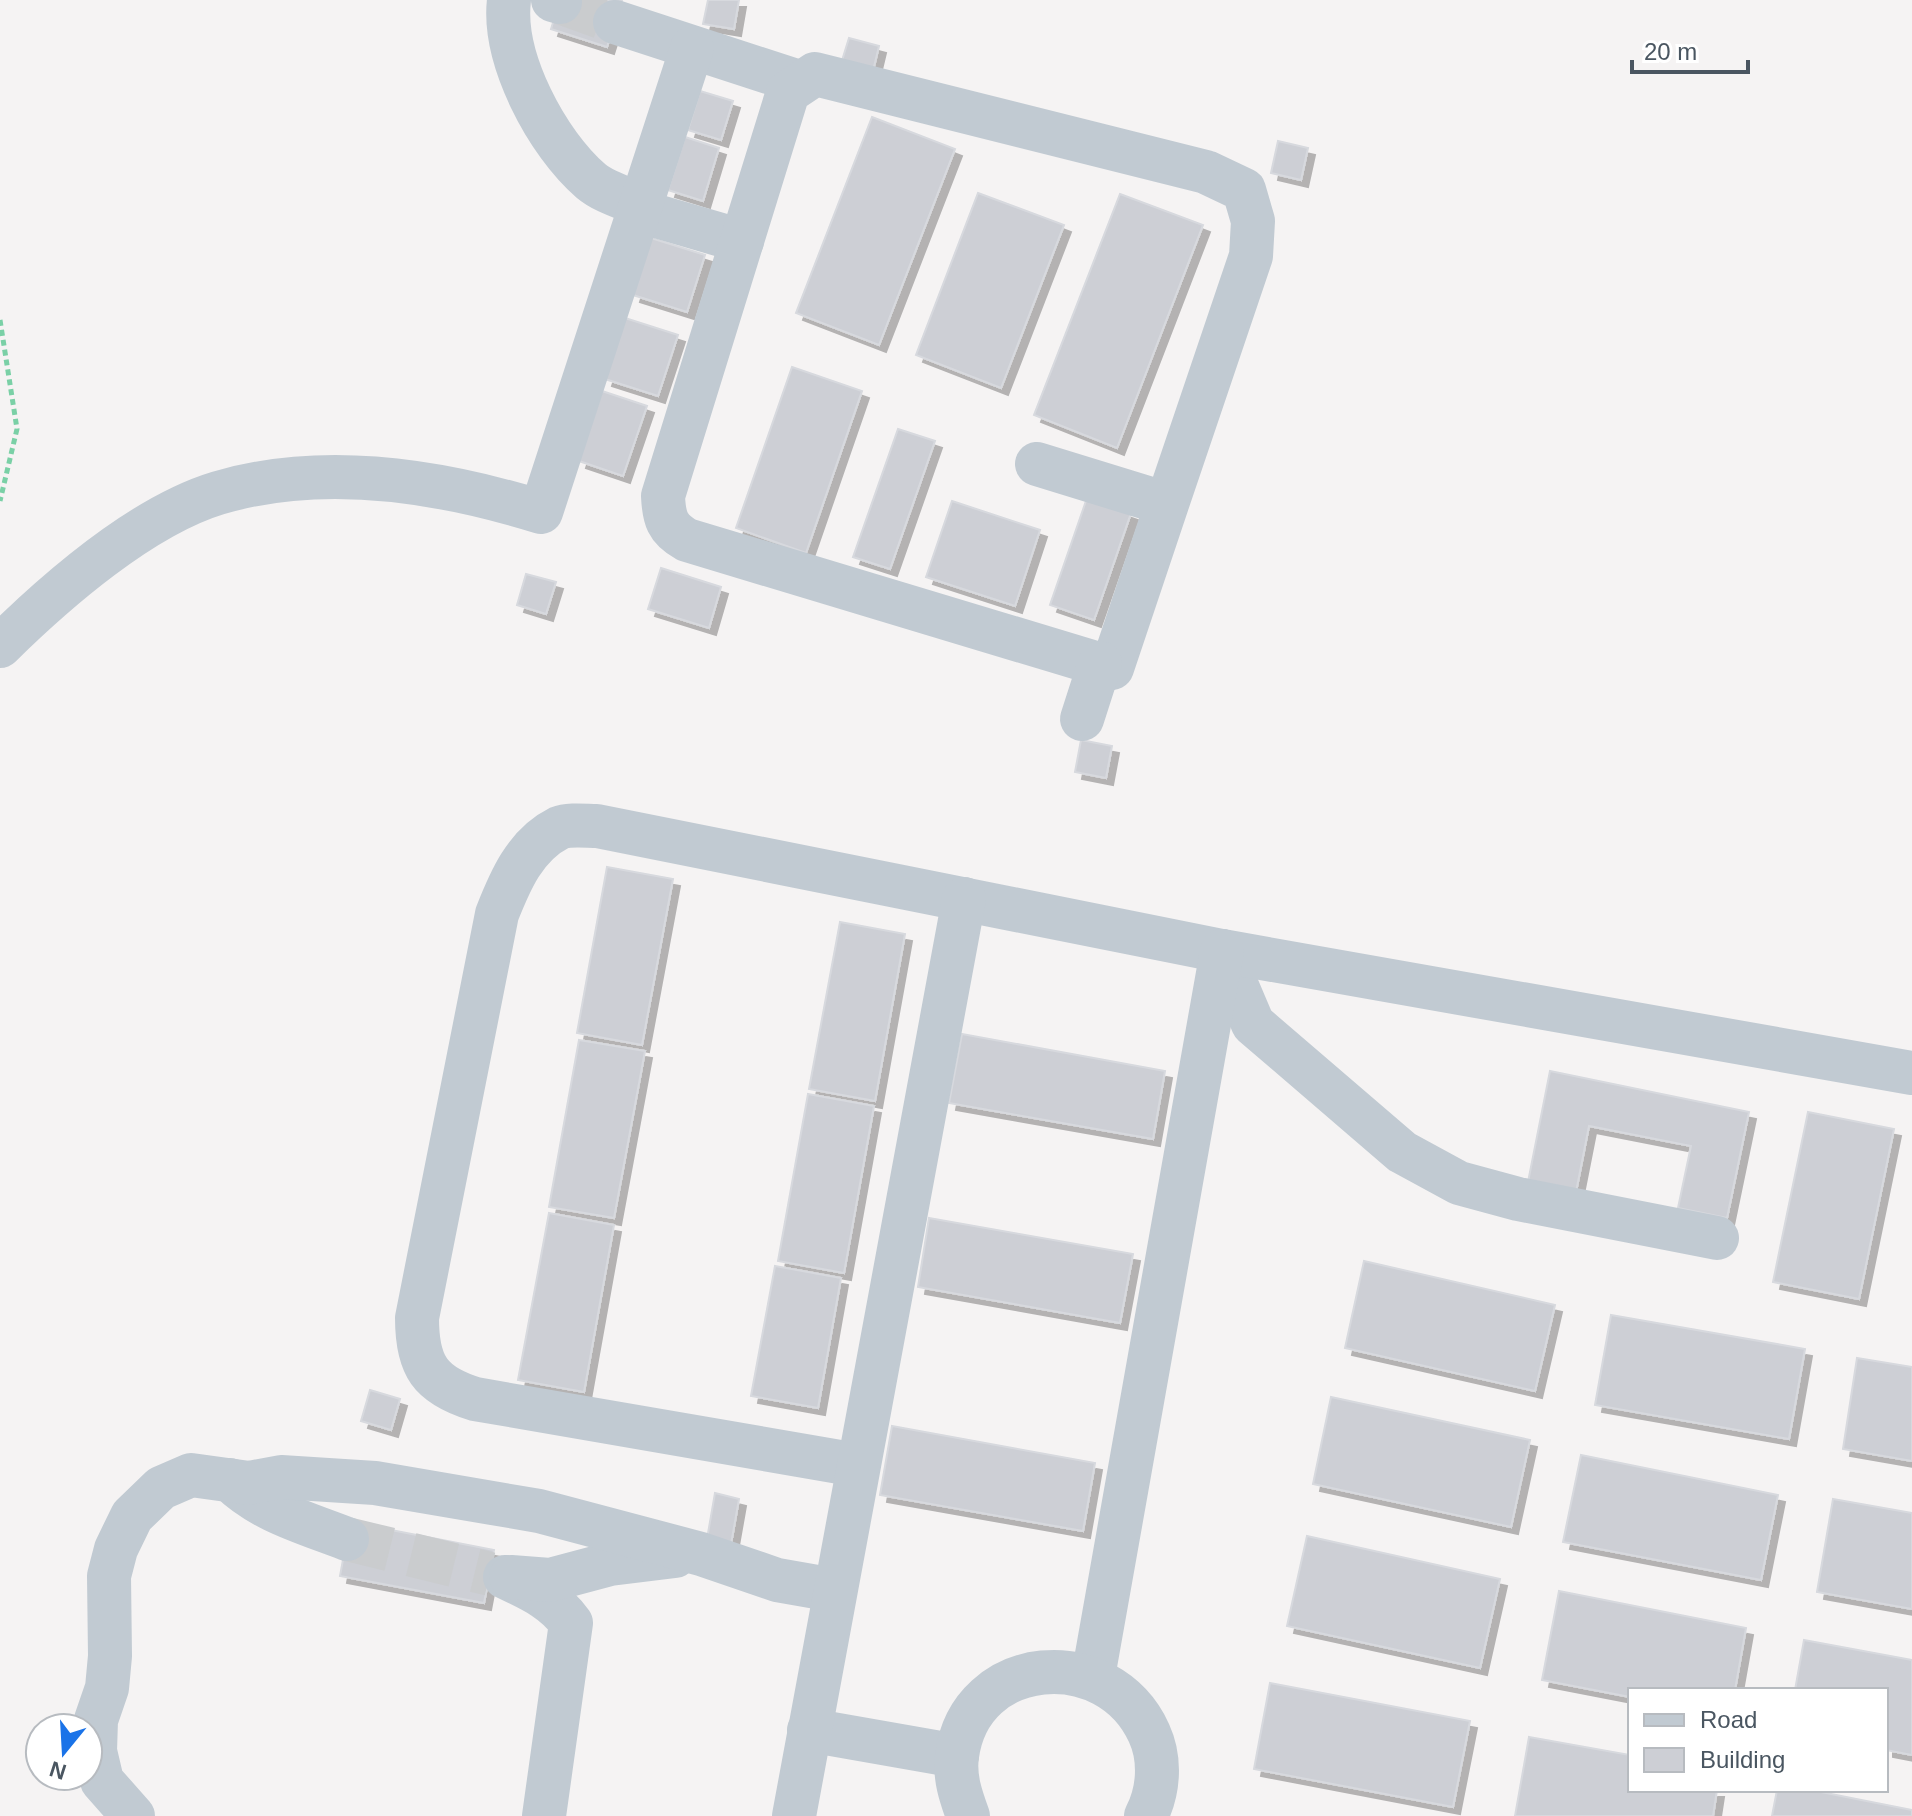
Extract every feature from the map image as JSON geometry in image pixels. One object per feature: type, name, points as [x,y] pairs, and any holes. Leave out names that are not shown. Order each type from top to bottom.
[{"type":"lane","points":[[509,0],[508,34],[553,142],[593,184],[640,208],[742,241]]},
{"type":"lane","points":[[615,22],[799,82]]},
{"type":"lane","points":[[0,646],[47,600],[138,532],[215,494],[277,480],[364,477],[442,486],[541,512],[692,48]]},
{"type":"lane","points":[[815,74],[1206,172],[1244,190],[1253,221],[1251,256],[1112,668],[687,540],[671,531],[663,513],[663,496],[742,241],[788,92],[815,74]]},
{"type":"lane","points":[[1037,464],[1167,504]]},
{"type":"lane","points":[[1082,719],[1100,663]]},
{"type":"lane","points":[[857,1465],[475,1399],[448,1391],[427,1371],[417,1342],[417,1318],[497,914],[510,881],[529,852],[561,827],[597,826],[1222,951],[1912,1073]]},
{"type":"lane","points":[[794,1816],[964,899]]},
{"type":"lane","points":[[1222,951],[1253,1024],[1402,1152],[1459,1183],[1717,1238]]},
{"type":"lane","points":[[1093,1677],[1222,951]]},
{"type":"lane","points":[[133,1816],[102,1781],[95,1751],[96,1720],[107,1688],[110,1656],[109,1576],[116,1549],[132,1516],[161,1488],[191,1475],[249,1483],[281,1477],[375,1483],[539,1511],[701,1554],[777,1580],[834,1590]]},
{"type":"lane","points":[[230,1480],[246,1497],[263,1506],[347,1539]]},
{"type":"lane","points":[[544,1816],[571,1623],[562,1610],[543,1595],[497,1575],[550,1580],[610,1564],[701,1554]]},
{"type":"lane","points":[[968,1816],[958,1788],[957,1756],[967,1723],[988,1696],[1017,1678],[1051,1670],[1093,1677],[1116,1689],[1140,1714],[1154,1745],[1157,1780],[1146,1816]]},
{"type":"lane","points":[[809,1730],[957,1756]]},
{"type":"path","points":[[0,320],[17,429],[0,501]]},
{"type":"building","points":[[560,0],[622,0],[607,47],[551,29]]},
{"type":"building","points":[[708,0],[739,0],[734,29],[703,24]]},
{"type":"building","points":[[849,38],[879,46],[872,75],[840,67]]},
{"type":"building","points":[[700,91],[733,101],[721,140],[688,130]]},
{"type":"building","points":[[872,117],[955,149],[879,345],[796,313]]},
{"type":"building","points":[[685,137],[719,148],[703,201],[668,190]]},
{"type":"building","points":[[1278,141],[1308,148],[1301,180],[1271,173]]},
{"type":"building","points":[[978,193],[1064,225],[1001,388],[916,355]]},
{"type":"building","points":[[1120,194],[1203,225],[1117,448],[1034,415]]},
{"type":"building","points":[[651,238],[705,255],[687,312],[633,295]]},
{"type":"building","points":[[625,318],[678,335],[658,396],[605,379]]},
{"type":"building","points":[[792,367],[862,391],[806,553],[736,528]]},
{"type":"building","points":[[602,391],[647,406],[623,476],[579,461]]},
{"type":"building","points":[[898,429],[935,441],[890,569],[853,557]]},
{"type":"building","points":[[1087,498],[1131,513],[1094,620],[1050,605]]},
{"type":"building","points":[[952,501],[1040,530],[1015,606],[926,577]]},
{"type":"building","points":[[661,568],[721,587],[709,628],[648,609]]},
{"type":"building","points":[[526,574],[556,582],[546,614],[517,605]]},
{"type":"building","points":[[1081,740],[1112,746],[1106,778],[1075,772]]},
{"type":"building","points":[[607,867],[673,879],[642,1045],[577,1033]]},
{"type":"building","points":[[840,922],[905,934],[875,1101],[809,1089]]},
{"type":"building","points":[[962,1034],[1165,1071],[1153,1139],[949,1103]]},
{"type":"building","points":[[579,1040],[645,1051],[614,1218],[549,1207]]},
{"type":"building","points":[[1550,1071],[1749,1112],[1727,1218],[1678,1208],[1691,1146],[1589,1126],[1576,1192],[1528,1182]]},
{"type":"building","points":[[808,1094],[874,1106],[844,1273],[778,1261]]},
{"type":"building","points":[[1808,1112],[1894,1129],[1859,1299],[1773,1282]]},
{"type":"building","points":[[549,1213],[614,1225],[584,1392],[518,1380]]},
{"type":"building","points":[[929,1218],[1133,1254],[1120,1323],[918,1287]]},
{"type":"building","points":[[1364,1261],[1555,1305],[1535,1391],[1345,1348]]},
{"type":"building","points":[[775,1266],[841,1278],[818,1408],[751,1396]]},
{"type":"building","points":[[1611,1315],[1805,1349],[1789,1439],[1595,1405]]},
{"type":"building","points":[[1857,1358],[1912,1367],[1912,1461],[1843,1449]]},
{"type":"building","points":[[370,1390],[400,1399],[391,1430],[361,1421]]},
{"type":"building","points":[[1331,1397],[1530,1440],[1511,1527],[1313,1484]]},
{"type":"building","points":[[892,1426],[1095,1463],[1083,1531],[880,1495]]},
{"type":"building","points":[[1581,1455],[1778,1495],[1761,1580],[1563,1542]]},
{"type":"building","points":[[715,1493],[739,1499],[731,1544],[707,1539]]},
{"type":"building","points":[[1833,1499],[1912,1513],[1912,1609],[1817,1592]]},
{"type":"building","points":[[350,1522],[494,1550],[484,1603],[340,1576]]},
{"type":"building","points":[[1307,1536],[1500,1579],[1480,1668],[1287,1626]]},
{"type":"building","points":[[1559,1591],[1746,1628],[1735,1688],[1628,1688],[1628,1697],[1542,1680]]},
{"type":"building","points":[[1804,1640],[1912,1660],[1912,1755],[1888,1750],[1888,1688],[1795,1688]]},
{"type":"building","points":[[1270,1683],[1470,1721],[1453,1807],[1254,1769]]},
{"type":"building","points":[[1529,1737],[1628,1755],[1628,1792],[1717,1792],[1713,1816],[1515,1816]]},
{"type":"building","points":[[1777,1792],[1821,1792],[1912,1810],[1912,1816],[1772,1816]]},
{"type":"tunnel","points":[[560,2],[615,22]]},
{"type":"tunnel","points":[[347,1539],[490,1574]]}]
